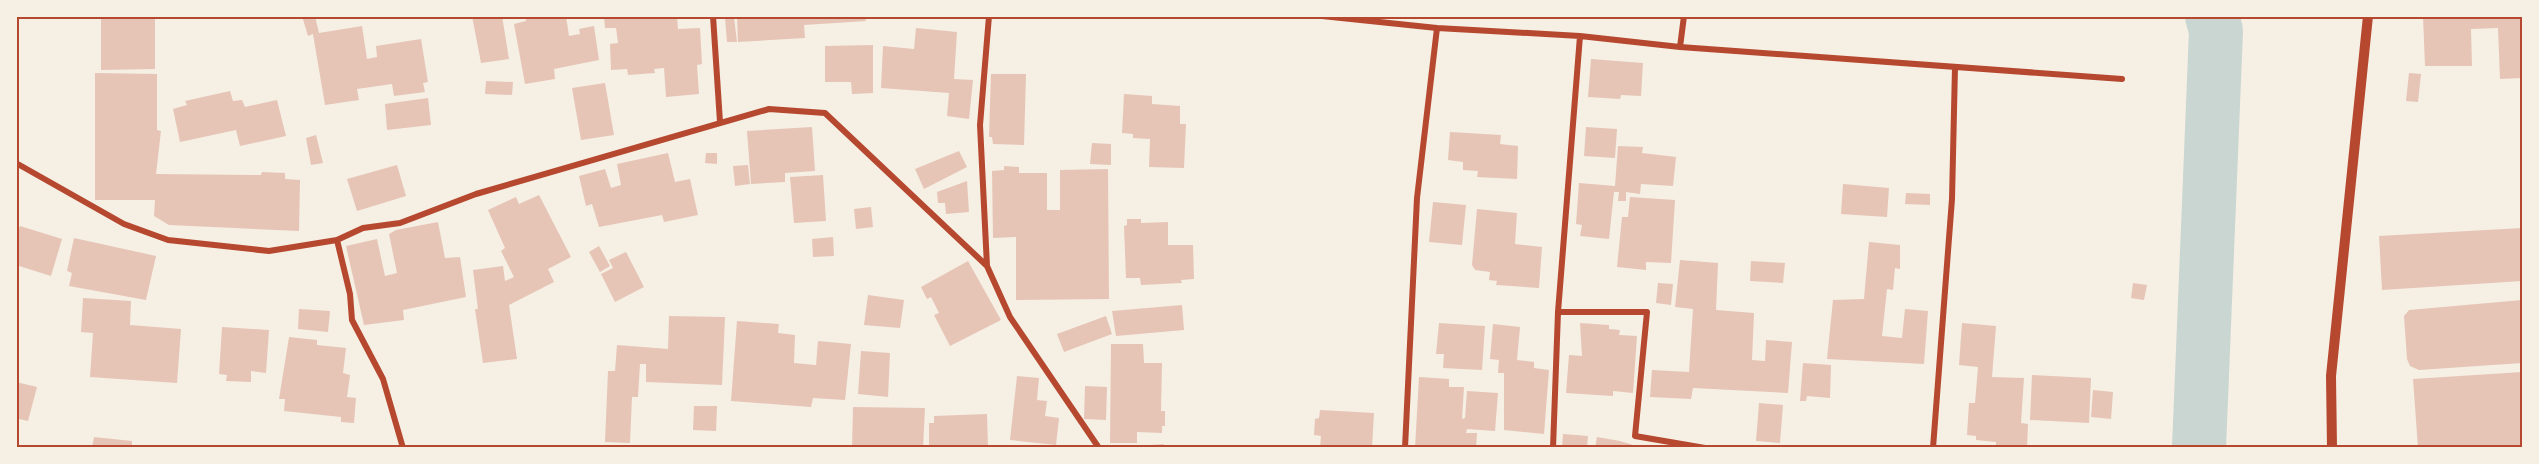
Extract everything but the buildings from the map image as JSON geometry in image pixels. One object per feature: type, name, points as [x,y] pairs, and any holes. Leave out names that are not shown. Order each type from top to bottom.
[{"type":"street","points":[[713,16],[720,122]]},
{"type":"street","points":[[989,16],[980,125],[987,266],[1010,317],[1099,447]]},
{"type":"street","points":[[1322,16],[1437,27],[1580,36],[1680,47],[2122,79]]},
{"type":"street","points":[[1680,47],[1684,16]]},
{"type":"street","points":[[2332,447],[2331,376],[2368,16]]},
{"type":"street","points":[[1405,447],[1417,198],[1437,27]]},
{"type":"street","points":[[1553,447],[1558,312],[1580,36]]},
{"type":"street","points":[[1933,447],[1952,200],[1954,67]]},
{"type":"street","points":[[16,163],[124,224],[168,240],[269,251],[337,240],[363,228],[400,223],[476,194],[770,109],[825,113],[987,266]]},
{"type":"street","points":[[337,240],[350,294],[351,320],[383,379],[404,447]]},
{"type":"street","points":[[1558,312],[1647,312],[1635,436],[1705,447]]},
{"type":"waterway","points":[[2199,448],[2216,31],[2212,16]]}]
